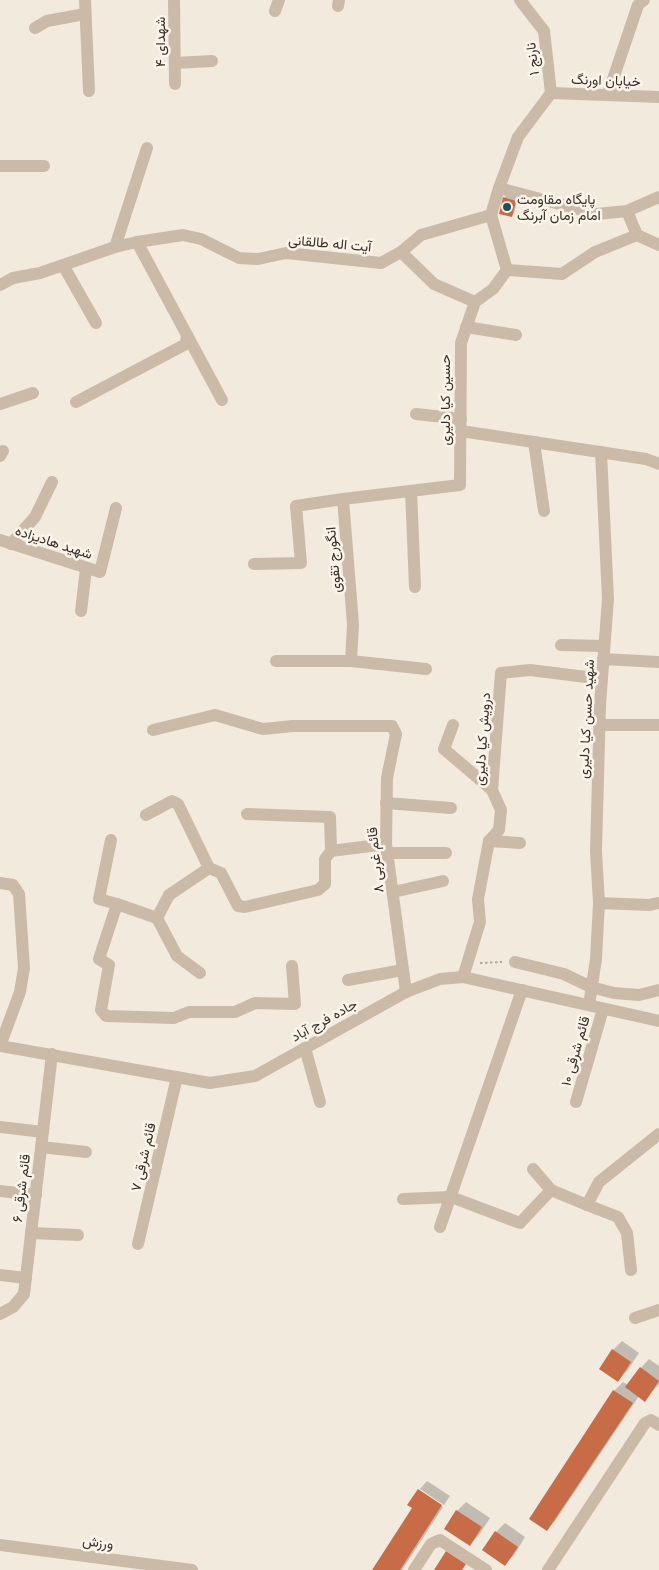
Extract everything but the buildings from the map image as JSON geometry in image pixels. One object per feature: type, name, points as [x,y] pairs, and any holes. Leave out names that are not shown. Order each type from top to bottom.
[{"type":"street","points":[[85,0],[84,14],[89,91]]},
{"type":"street","name":"شهدای ۴","points":[[174,0],[175,84]]},
{"type":"street","name":"نارنج ۱","points":[[520,0],[544,31],[551,92]]},
{"type":"street","points":[[608,94],[638,5],[644,0]]},
{"type":"street","points":[[35,28],[47,21],[84,14]]},
{"type":"street","points":[[175,63],[212,61]]},
{"type":"street","points":[[507,270],[491,215],[518,137],[551,92]]},
{"type":"street","name":"خیابان اورنگ","points":[[551,92],[659,97]]},
{"type":"street","points":[[115,247],[147,148]]},
{"type":"street","points":[[0,166],[44,166]]},
{"type":"street","points":[[499,188],[597,214],[627,211],[659,197]]},
{"type":"street","points":[[627,211],[637,235],[659,245]]},
{"type":"street","name":"آیت اله طالقانی","points":[[0,285],[13,278],[40,273],[115,247],[183,235],[201,239],[239,258],[258,259],[286,253],[381,263],[402,252],[421,235],[491,215]]},
{"type":"street","points":[[507,270],[562,274],[596,252],[637,235]]},
{"type":"street","points":[[137,242],[222,400]]},
{"type":"street","points":[[402,252],[434,284],[475,302],[493,289],[507,270]]},
{"type":"street","points":[[63,265],[96,323]]},
{"type":"street","name":"حسین کیا دلیری","points":[[411,491],[460,485],[460,343],[475,302]]},
{"type":"street","points":[[466,327],[516,335]]},
{"type":"street","points":[[76,402],[186,344],[187,335]]},
{"type":"street","points":[[0,404],[33,393]]},
{"type":"street","points":[[416,414],[534,442],[646,459],[659,464]]},
{"type":"street","points":[[534,442],[544,511]]},
{"type":"street","name":"شهید حسن کیا دلیری","points":[[589,1006],[596,959],[599,725],[608,599],[601,452]]},
{"type":"street","points":[[6,542],[35,517],[52,482]]},
{"type":"street","points":[[254,564],[301,563],[296,506],[411,491],[415,587]]},
{"type":"street","name":"انگورج تقوی","points":[[343,500],[353,624],[351,661]]},
{"type":"street","name":"شهید هادیزاده","points":[[6,542],[100,572],[116,508]]},
{"type":"street","points":[[81,611],[86,569]]},
{"type":"street","points":[[561,645],[659,662]]},
{"type":"street","points":[[276,661],[351,661],[426,669]]},
{"type":"street","name":"درویش کیا دلیری","points":[[463,977],[480,922],[478,899],[489,840],[499,830],[501,810],[492,790],[502,673],[530,670],[602,679]]},
{"type":"street","name":"قائم غربی ۸","points":[[153,730],[215,715],[263,729],[293,726],[392,726],[396,734],[387,778],[387,849],[406,992]]},
{"type":"street","points":[[453,725],[444,749],[492,790]]},
{"type":"street","points":[[599,725],[659,725]]},
{"type":"street","points":[[146,815],[172,801],[178,804],[209,868],[221,873],[238,906],[245,907],[318,890],[325,884],[325,859],[331,851],[330,817],[247,814]]},
{"type":"street","points":[[386,803],[452,808]]},
{"type":"street","points":[[111,840],[100,899],[157,918],[177,956],[200,973]]},
{"type":"street","points":[[489,840],[520,843]]},
{"type":"street","points":[[331,851],[387,849],[446,853]]},
{"type":"street","points":[[157,918],[169,895],[209,868]]},
{"type":"street","points":[[393,892],[443,881]]},
{"type":"street","points":[[0,883],[13,885],[19,894],[24,968],[20,992],[0,1046]]},
{"type":"street","points":[[598,903],[649,905],[659,903]]},
{"type":"street","points":[[117,904],[99,959],[109,965],[101,1010],[106,1016],[174,1018],[190,1012],[235,1012],[255,1003],[295,1004],[292,966]]},
{"type":"street","points":[[515,962],[564,974],[591,987],[614,993],[639,994],[659,990]]},
{"type":"street","points":[[348,980],[403,970]]},
{"type":"street","name":"جاده فرج آباد","points":[[0,1046],[210,1083],[255,1076],[406,992],[440,979],[463,977],[659,1021]]},
{"type":"street","points":[[440,1227],[522,990]]},
{"type":"street","name":"قائم شرقی ۱۰","points":[[576,1102],[603,1009]]},
{"type":"street","points":[[305,1048],[320,1102]]},
{"type":"street","name":"قائم شرقی ۶","points":[[0,1314],[13,1307],[24,1294],[52,1054]]},
{"type":"street","name":"قائم شرقی ۷","points":[[138,1244],[177,1077]]},
{"type":"street","points":[[0,1127],[43,1132]]},
{"type":"street","points":[[587,1205],[599,1182],[659,1134]]},
{"type":"street","points":[[41,1147],[86,1152]]},
{"type":"street","points":[[533,1169],[550,1190],[618,1217],[627,1232],[631,1270]]},
{"type":"street","points":[[403,1199],[451,1197],[520,1223],[550,1190]]},
{"type":"street","points":[[0,1191],[36,1195]]},
{"type":"street","points":[[31,1233],[78,1235]]},
{"type":"street","points":[[0,1275],[26,1278]]},
{"type":"street","points":[[635,1318],[659,1310]]},
{"type":"street","points":[[548,1570],[646,1423],[651,1420],[659,1425]]},
{"type":"street","points":[[414,1570],[431,1544],[440,1540],[486,1570]]},
{"type":"street","name":"ورزش","points":[[0,1545],[163,1568],[192,1570]]},
{"type":"path","points":[[468,963],[515,962]]},
{"type":"place","name":"پایگاه مقاومت امام زمان آبرنگ","points":[[507,207]]}]
